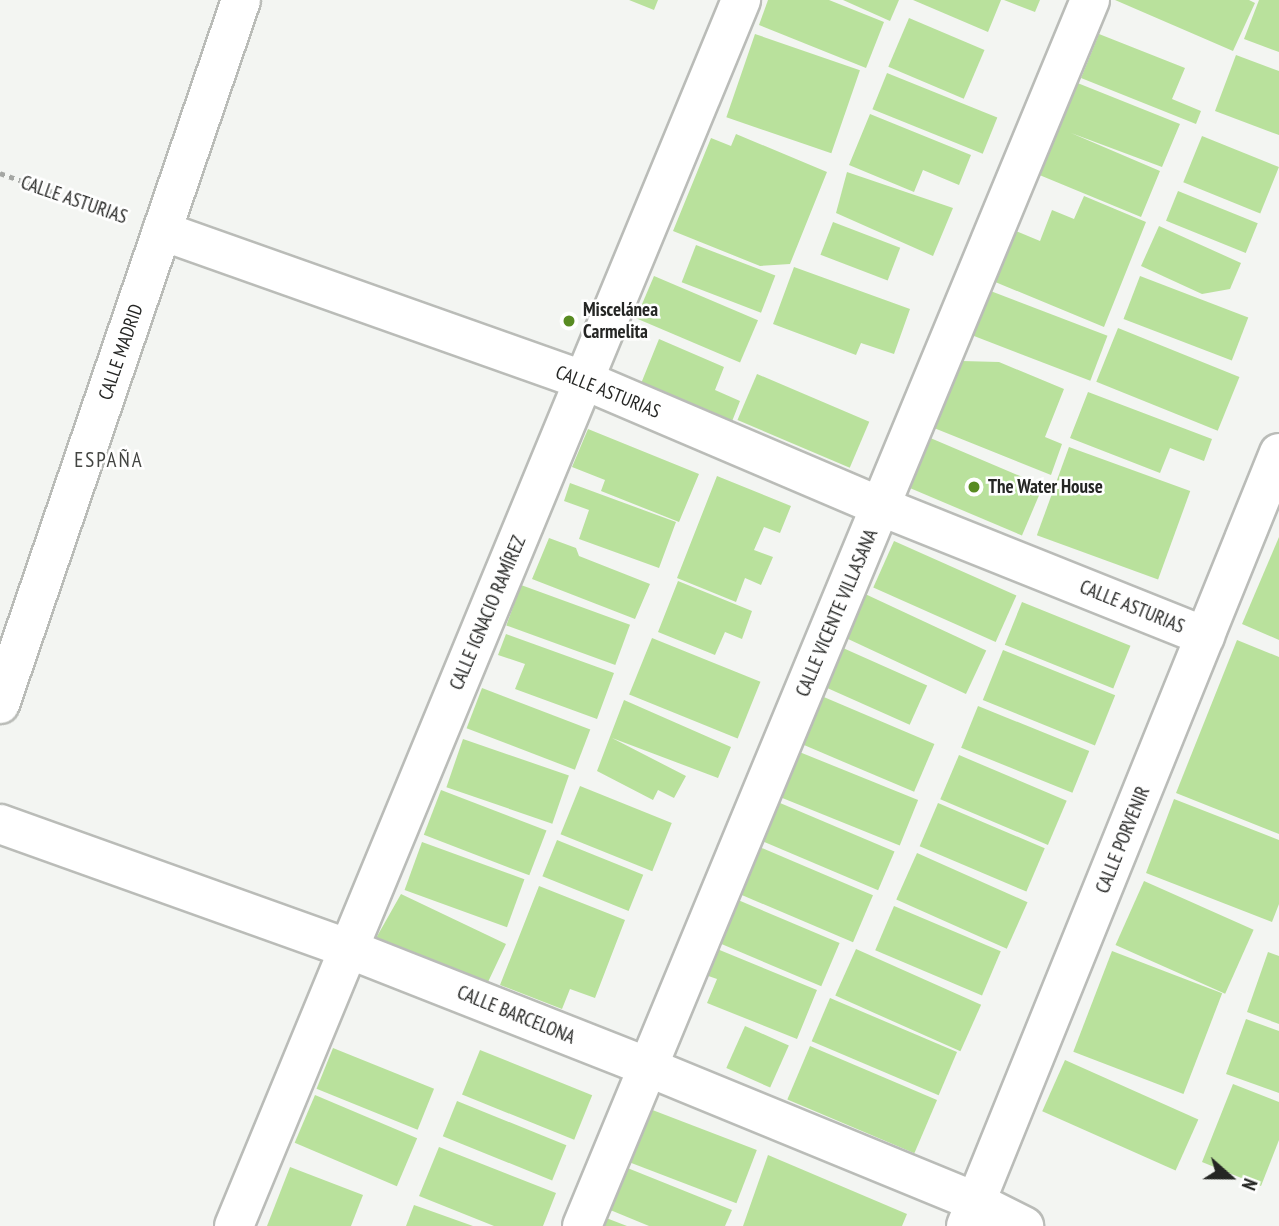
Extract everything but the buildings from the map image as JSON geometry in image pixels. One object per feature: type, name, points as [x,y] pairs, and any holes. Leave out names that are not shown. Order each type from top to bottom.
[{"type":"street","name":"CALLE MADRID","points":[[0,704],[241,0]]},
{"type":"street","name":"CALLE IGNACIO RAMÍREZ","points":[[234,1226],[346,948],[586,381],[741,0]]},
{"type":"street","name":"CALLE VICENTE VILLASANA","points":[[582,1226],[645,1066],[882,507],[1090,0]]},
{"type":"street","name":"CALLE ASTURIAS","points":[[162,231],[586,381],[882,507],[1205,636]]},
{"type":"street","name":"CALLE PORVENIR","points":[[971,1214],[1279,453]]},
{"type":"street","name":"CALLE BARCELONA","points":[[0,824],[346,948],[645,1066],[971,1214],[1024,1226]]},
{"type":"path","name":"CALLE ASTURIAS","points":[[0,173],[162,231]]},
{"type":"place","name":"Miscelánea Carmelita","points":[[569,321]]},
{"type":"place","name":"The Water House","points":[[974,487]]},
{"type":"district","name":"ESPAÑA","points":[[109,460]]}]
